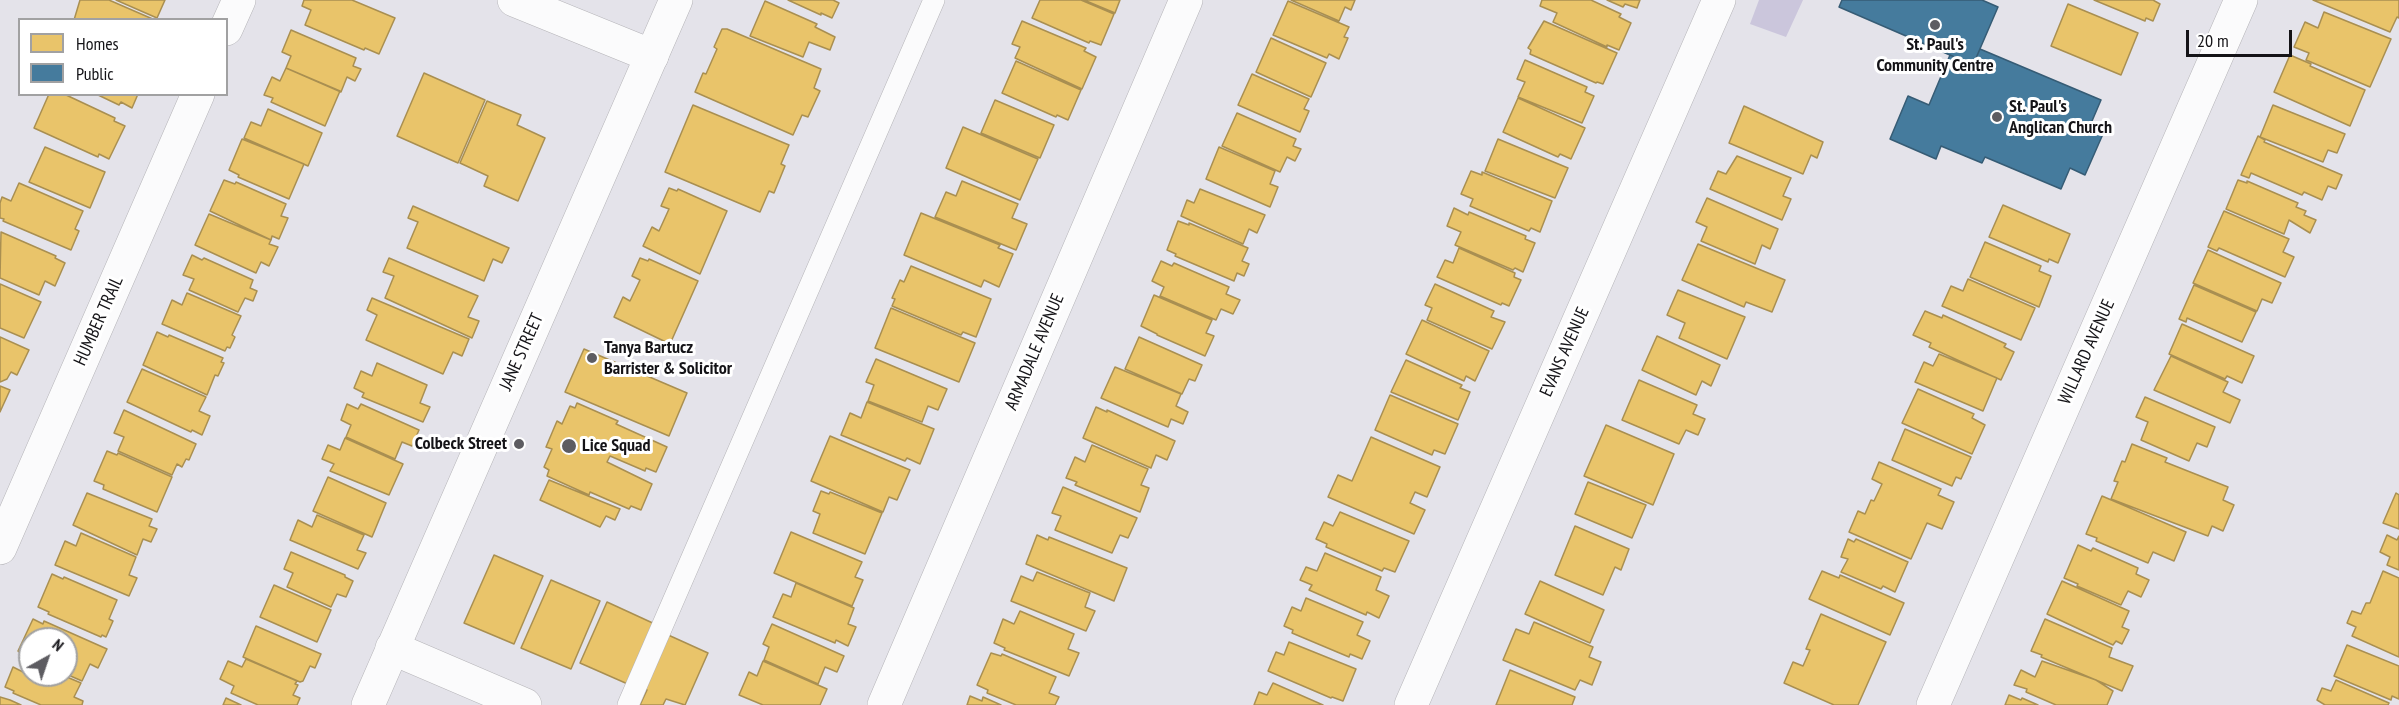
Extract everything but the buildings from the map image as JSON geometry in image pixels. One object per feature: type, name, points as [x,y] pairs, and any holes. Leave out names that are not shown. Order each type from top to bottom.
[{"type":"street","points":[[228,25],[239,0]]},
{"type":"street","points":[[514,0],[652,56]]},
{"type":"street","name":"JANE STREET","points":[[368,705],[676,0]]},
{"type":"street","name":"ARMADALE AVENUE","points":[[884,705],[1186,0]]},
{"type":"street","name":"EVANS AVENUE","points":[[1411,705],[1719,0]]},
{"type":"street","name":"WILLARD AVENUE","points":[[1933,705],[2241,0]]},
{"type":"street","name":"HUMBER TRAIL","points":[[0,548],[197,96]]},
{"type":"street","points":[[392,648],[525,705]]},
{"type":"lane","points":[[628,705],[934,0]]},
{"type":"shaded area","points":[[1759,0],[1803,0],[1786,37],[1750,24]]},
{"type":"place","name":"St. Paul's Community Centre","points":[[1935,25]]},
{"type":"place","name":"St. Paul's Anglican Church","points":[[1997,117]]},
{"type":"place","name":"Tanya Bartucz Barrister & Solicitor","points":[[592,358]]},
{"type":"place","name":"Colbeck Street","points":[[519,444]]},
{"type":"place","name":"Lice Squad","points":[[569,446]]}]
